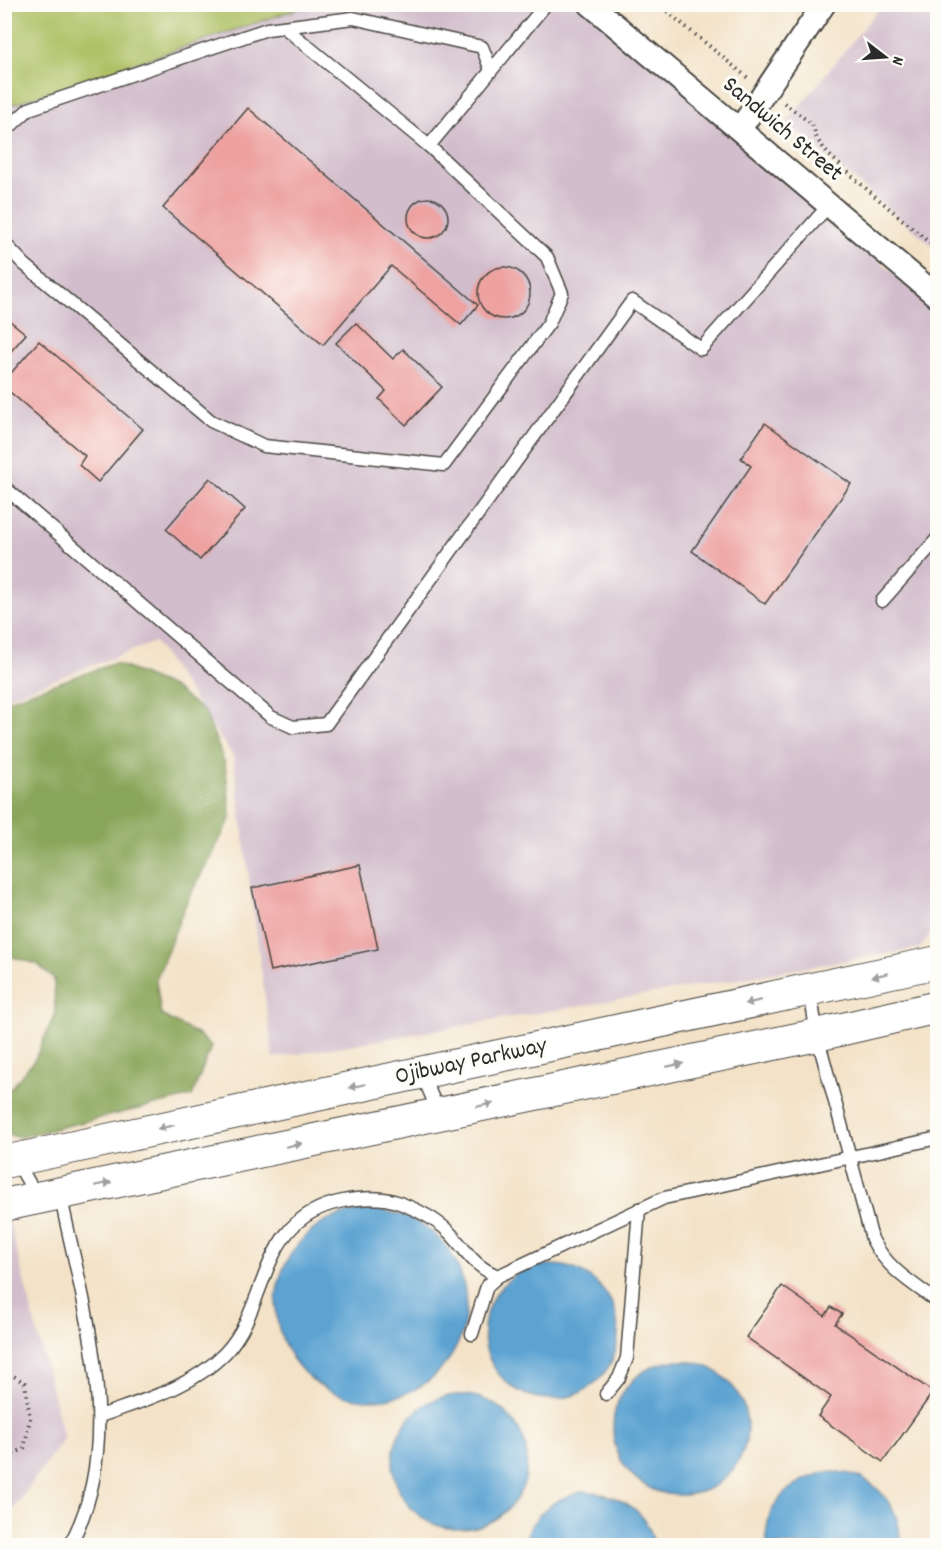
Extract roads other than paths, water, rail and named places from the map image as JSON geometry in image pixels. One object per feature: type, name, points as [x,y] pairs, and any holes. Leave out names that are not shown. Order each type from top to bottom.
[{"type":"main road","name":"Ojibway Parkway","points":[[10,1160],[938,962]]},
{"type":"main road","name":"Ojibway Parkway","points":[[4,1205],[440,1115],[938,1007]]},
{"type":"street","name":"Sandwich Street","points":[[590,4],[938,297]]},
{"type":"street","points":[[740,129],[824,4]]},
{"type":"lane","points":[[429,146],[546,4]]},
{"type":"lane","points":[[4,132],[29,110],[267,29],[353,18],[482,47],[491,70]]},
{"type":"lane","points":[[4,243],[24,264],[211,421],[264,446],[444,465],[549,322],[562,293],[547,257],[429,146],[284,27]]},
{"type":"lane","points":[[4,487],[271,717],[293,727],[326,724],[632,301],[701,349],[829,205]]},
{"type":"lane","points":[[882,601],[938,538]]},
{"type":"lane","points":[[810,990],[817,1035],[872,1239],[882,1257],[896,1272],[938,1302]]},
{"type":"lane","points":[[421,1073],[440,1115]]},
{"type":"lane","points":[[472,1334],[487,1286],[498,1276],[664,1198],[938,1138]]},
{"type":"lane","points":[[10,1160],[49,1196],[95,1367],[100,1416],[95,1461],[85,1508],[69,1545]]},
{"type":"lane","points":[[100,1416],[181,1386],[201,1374],[226,1352],[244,1325],[266,1267],[282,1238],[305,1218],[330,1204],[363,1197],[393,1201],[425,1213],[448,1232],[480,1269],[498,1276]]},
{"type":"lane","points":[[606,1394],[619,1378],[627,1358],[639,1209]]},
{"type":"water","points":[[371,1210],[398,1214],[416,1221],[438,1238],[455,1260],[462,1278],[466,1305],[462,1332],[455,1350],[438,1372],[416,1389],[398,1396],[371,1400],[344,1396],[326,1389],[304,1372],[287,1350],[280,1332],[276,1305],[280,1278],[287,1260],[304,1238],[326,1221],[344,1214]]},
{"type":"water","points":[[551,1265],[576,1270],[598,1285],[613,1307],[618,1332],[613,1357],[598,1379],[576,1394],[551,1399],[526,1394],[504,1379],[489,1357],[484,1332],[489,1307],[504,1285],[526,1270]]},
{"type":"water","points":[[680,1361],[706,1366],[727,1381],[742,1402],[747,1428],[742,1454],[727,1475],[706,1490],[680,1495],[654,1490],[633,1475],[618,1454],[613,1428],[618,1402],[633,1381],[654,1366]]},
{"type":"water","points":[[460,1395],[485,1400],[507,1415],[522,1437],[527,1462],[522,1487],[507,1509],[485,1524],[460,1529],[435,1524],[413,1509],[398,1487],[393,1462],[398,1437],[413,1415],[435,1400]]},
{"type":"water","points":[[826,1472],[841,1472],[861,1478],[880,1492],[894,1511],[898,1522],[899,1545],[767,1545],[769,1518],[781,1497],[801,1482]]},
{"type":"water","points":[[582,1491],[607,1495],[629,1505],[645,1521],[654,1545],[524,1545],[532,1525],[544,1510],[561,1499]]}]
